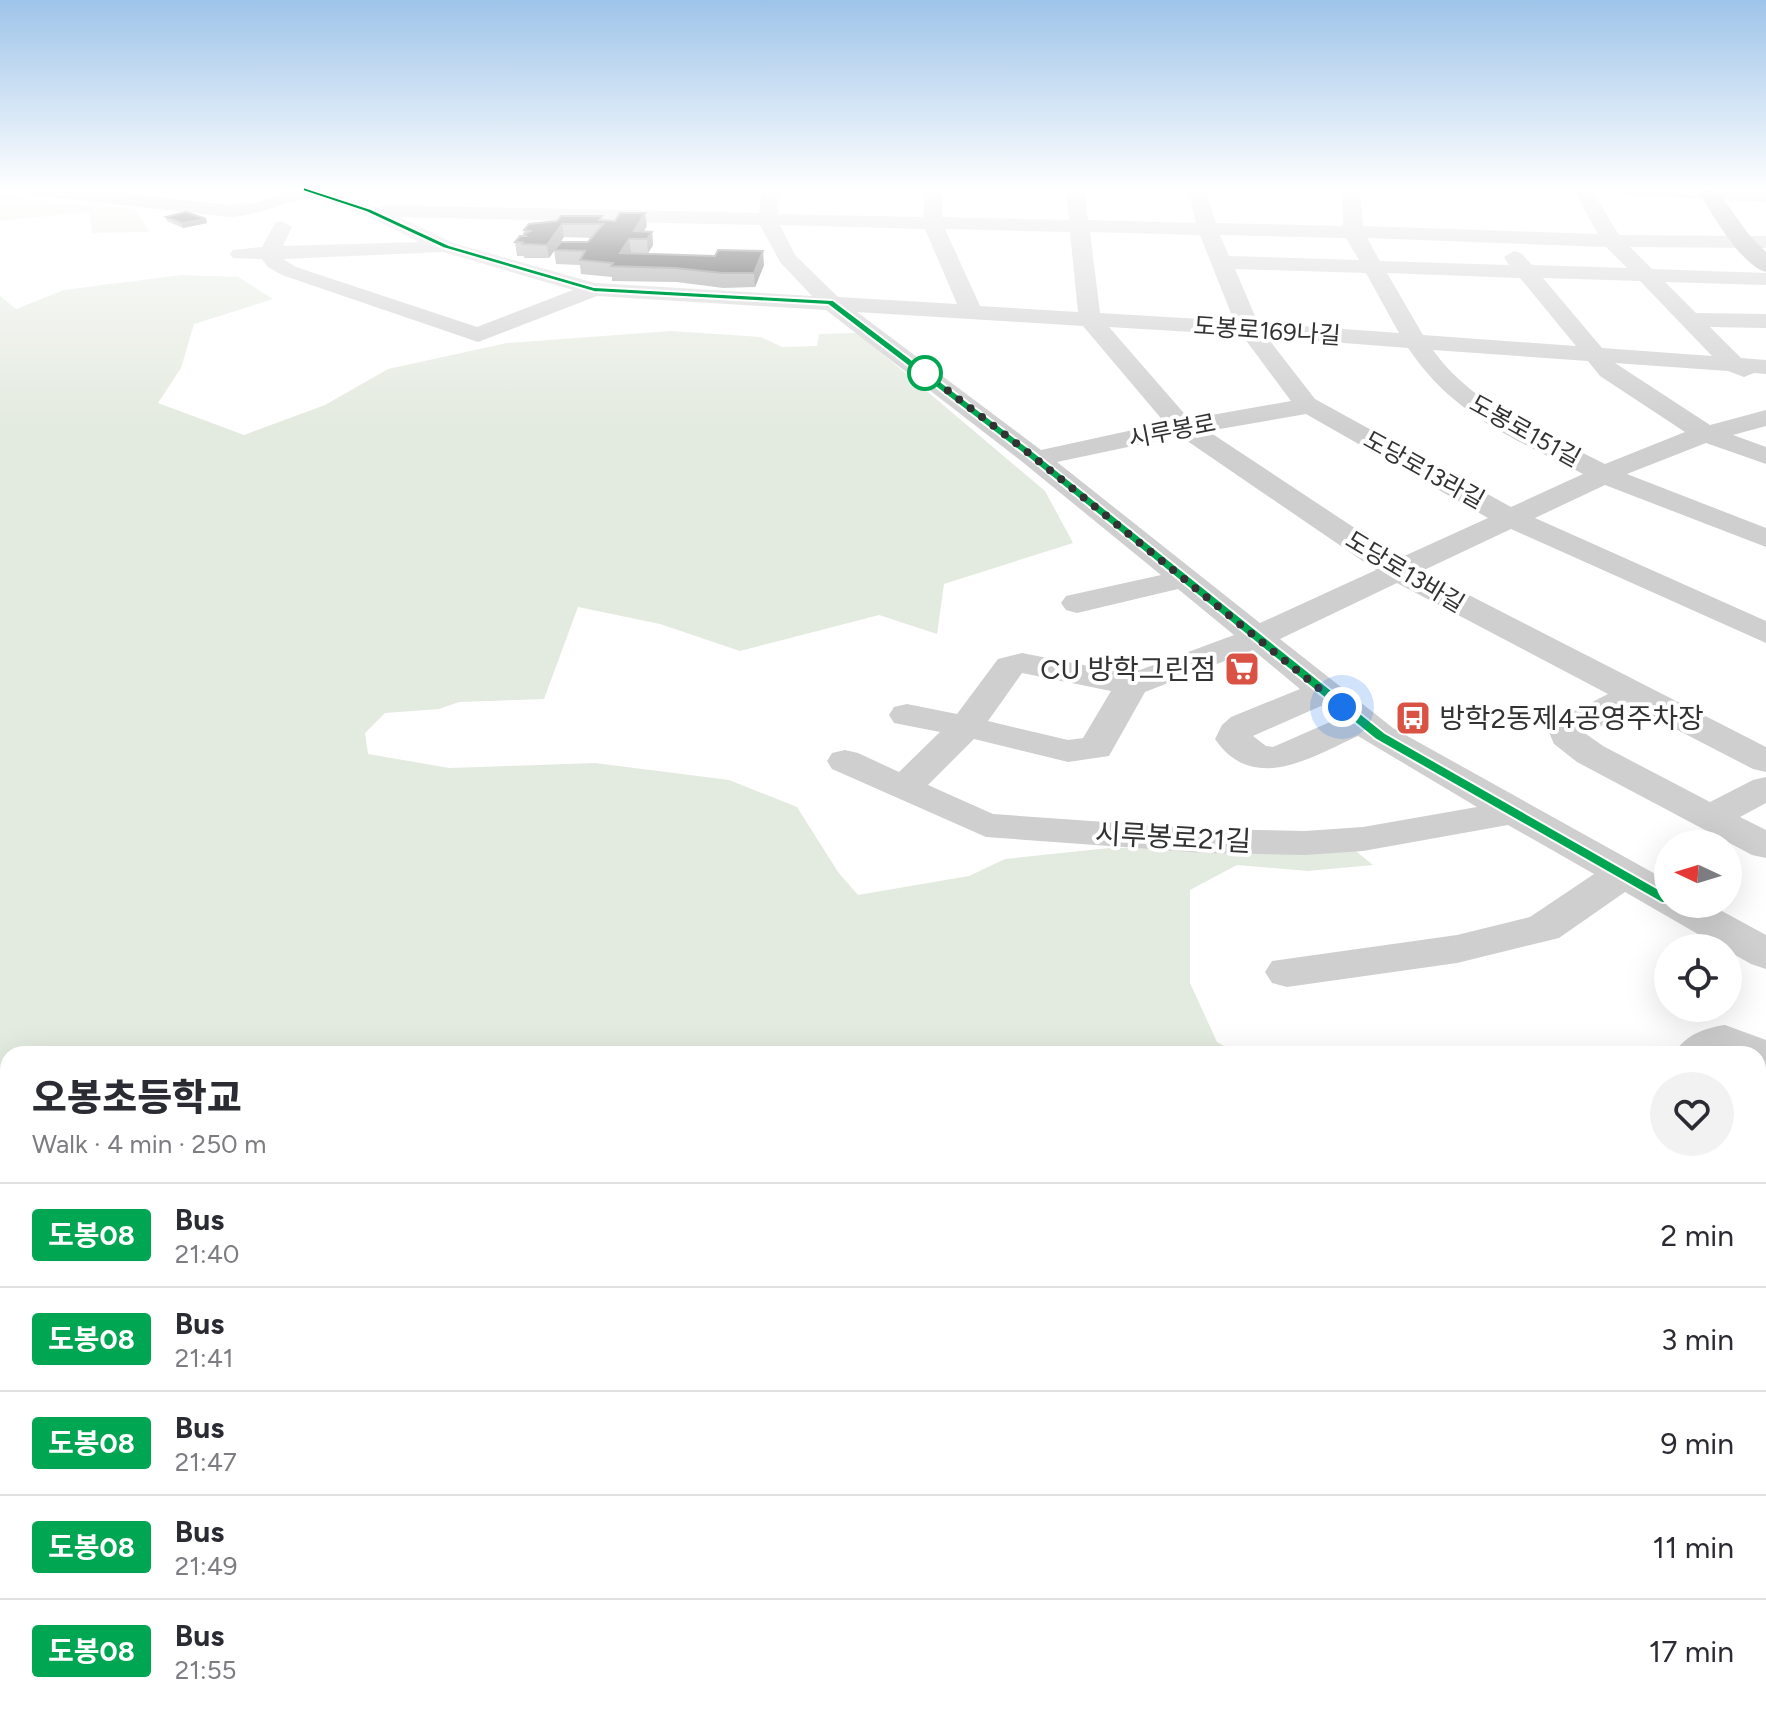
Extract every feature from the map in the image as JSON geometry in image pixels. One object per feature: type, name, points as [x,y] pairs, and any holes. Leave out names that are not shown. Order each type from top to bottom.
[{"type":"street","points":[[286,269],[478,335],[594,289]]},
{"type":"street","name":"도봉로169나길","points":[[524,269],[594,289],[1249,329],[1766,367]]},
{"type":"street","points":[[798,269],[830,302],[1036,459],[1380,736],[1654,891]]},
{"type":"street","points":[[952,269],[971,311]]},
{"type":"street","points":[[1083,269],[1090,320]]},
{"type":"street","name":"도당로13라길","points":[[1224,269],[1249,329],[1309,406],[1509,517],[1766,633]]},
{"type":"street","name":"도봉로151길","points":[[1375,269],[1433,367],[1457,392],[1482,410],[1605,475],[1766,538]]},
{"type":"street","points":[[1500,269],[1766,279]]},
{"type":"street","points":[[1640,269],[1734,365],[1766,381]]},
{"type":"street","points":[[1525,270],[1609,371],[1706,434],[1766,456]]},
{"type":"street","points":[[1667,297],[1766,297]]},
{"type":"street","name":"도당로13바길","points":[[1090,320],[1185,427],[1397,570],[1466,609],[1766,761]]},
{"type":"street","points":[[1690,320],[1766,321]]},
{"type":"street","points":[[1715,346],[1766,346]]},
{"type":"street","name":"시루봉로","points":[[1036,459],[1185,427],[1309,406]]},
{"type":"street","points":[[904,788],[966,726],[1010,666],[1022,663],[1132,685],[1255,638],[1648,454],[1766,418]]},
{"type":"street","points":[[1077,603],[1182,579]]},
{"type":"street","points":[[907,715],[1068,751],[1086,751],[1096,748],[1132,685]]},
{"type":"street","points":[[1323,692],[1244,725],[1233,739],[1256,756],[1278,758],[1361,722]]},
{"type":"street","points":[[1635,694],[1566,730],[1567,736],[1590,754],[1766,846]]},
{"type":"street","name":"시루봉로21길","points":[[845,761],[986,825],[1205,841],[1305,843],[1363,839],[1513,812]]},
{"type":"street","points":[[1710,817],[1766,788]]},
{"type":"street","points":[[1287,972],[1457,949],[1544,928],[1623,874]]},
{"type":"street","points":[[1702,918],[1766,954]]},
{"type":"street","points":[[1710,1046],[1716,1042],[1731,1041],[1739,1046]]},
{"type":"shaded area","points":[[182,275],[238,277],[273,299],[194,324],[181,368],[158,403],[244,435],[325,405],[388,369],[507,343],[671,331],[761,337],[782,347],[817,346],[819,334],[858,333],[1045,491],[1073,543],[944,584],[937,634],[879,615],[740,651],[660,624],[578,607],[544,699],[459,702],[439,709],[385,713],[365,733],[368,754],[449,768],[595,763],[729,780],[797,807],[838,872],[858,895],[969,876],[1005,859],[1109,848],[1352,848],[1373,865],[1308,871],[1237,865],[1190,890],[1190,983],[1217,1042],[1224,1046],[0,1046],[0,296],[16,309],[64,290]]},
{"type":"building","points":[[687,269],[756,269],[754,273]]},
{"type":"bus line","name":"도봉08","points":[[529,269],[594,289],[830,302],[1030,454],[1380,736],[1654,891]]},
{"type":"place","name":"CU 방학그린점","points":[[1242,669]]},
{"type":"place","name":"방학2동제4공영주차장","points":[[1413,718]]},
{"type":"route","points":[[925,373],[1030,454],[1342,707]]}]
